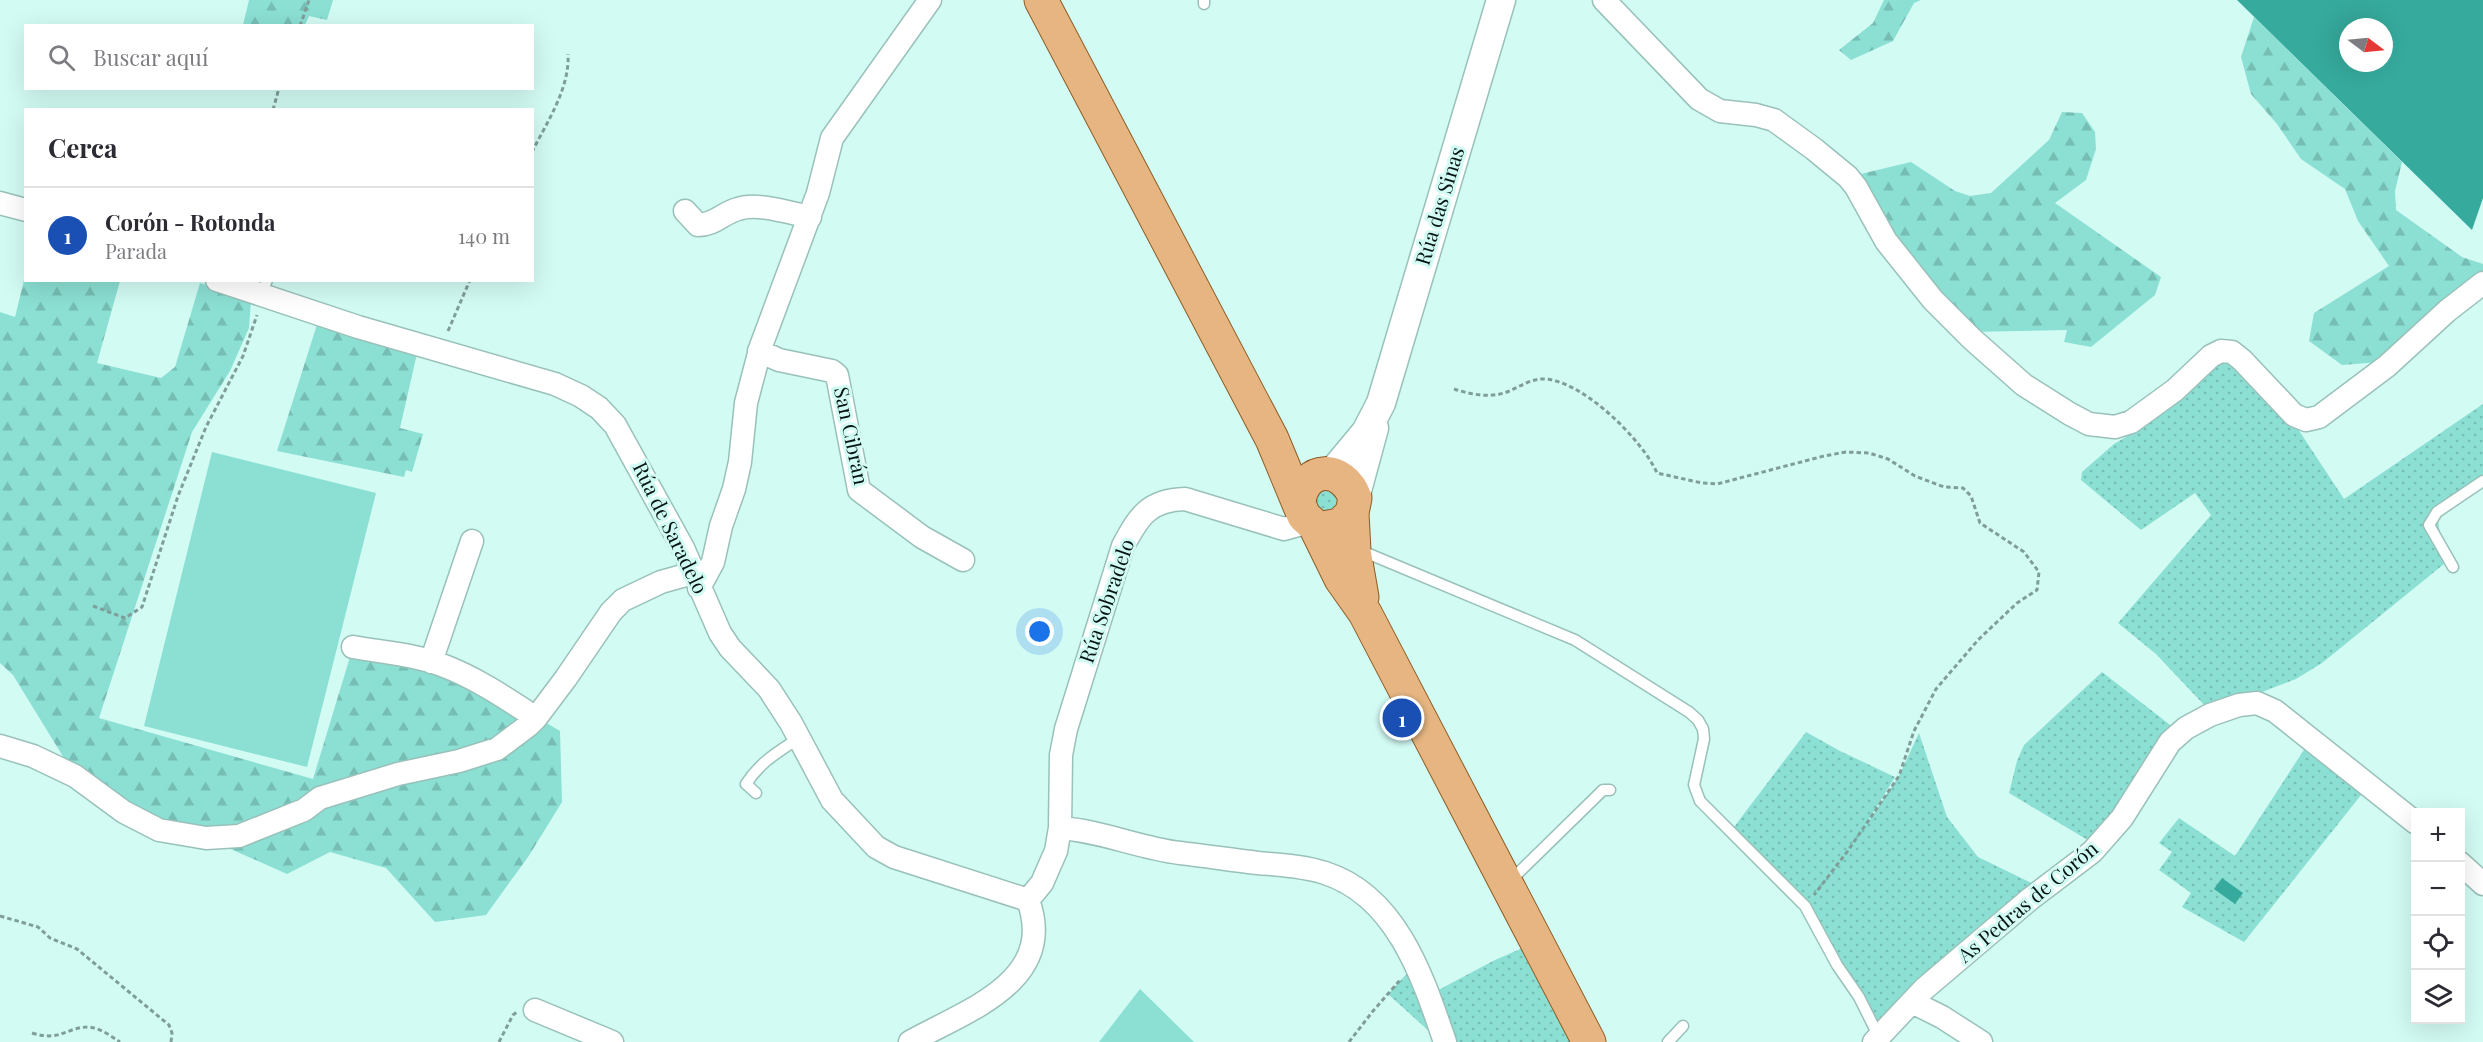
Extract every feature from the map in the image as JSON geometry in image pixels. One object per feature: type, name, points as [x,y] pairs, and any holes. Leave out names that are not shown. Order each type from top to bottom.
[{"type":"main road","points":[[1041,0],[1272,439],[1288,480],[1341,579],[1365,613],[1589,1042]]},
{"type":"main road","points":[[1272,439],[1326,474],[1345,482],[1351,488],[1354,551],[1365,613]]},
{"type":"main road","points":[[1326,474],[1305,484],[1308,516],[1323,528],[1340,525],[1353,505]]},
{"type":"street","points":[[0,746],[33,756],[75,776],[124,812],[159,830],[206,838],[223,838],[238,836],[283,819],[304,810],[320,798],[351,787],[459,761],[497,749],[529,725],[566,678],[610,612],[623,600],[661,582],[696,580],[713,562],[720,526],[734,489],[740,462],[746,403],[759,351],[819,193],[832,138],[930,0]]},
{"type":"street","name":"Rúa das Sinas","points":[[1353,505],[1366,464],[1377,412],[1501,0]]},
{"type":"street","points":[[1604,0],[1699,99],[1720,111],[1756,115],[1774,120],[1848,177],[1886,241],[1933,300],[1972,339],[2024,385],[2089,424],[2115,428],[2131,422],[2175,390],[2211,356],[2221,351],[2232,352],[2242,360],[2294,415],[2306,420],[2319,417],[2387,366],[2447,311],[2483,283]]},
{"type":"street","points":[[0,203],[24,209]]},
{"type":"street","points":[[685,211],[698,225],[713,223],[738,208],[752,206],[810,217]]},
{"type":"street","name":"Rúa de Saradelo","points":[[229,282],[264,288],[358,327],[555,384],[581,396],[599,408],[615,425],[630,449],[683,548],[720,633],[730,648],[769,689],[799,738],[832,800],[852,824],[876,846],[894,857],[1028,900]]},
{"type":"street","name":"San Cibrán","points":[[759,351],[779,360],[832,371],[837,375],[859,490],[922,537],[963,560]]},
{"type":"street","name":"Rúa das Sinas","points":[[1326,474],[1357,445],[1377,412]]},
{"type":"street","name":"Rúa Sobradelo","points":[[1028,900],[1050,867],[1060,828],[1061,755],[1066,729],[1123,546],[1135,523],[1153,505],[1168,500],[1185,499],[1284,529],[1308,516]]},
{"type":"street","points":[[431,662],[472,541]]},
{"type":"street","points":[[353,647],[431,662],[500,695],[536,717]]},
{"type":"street","name":"As Pedras de Corón","points":[[1876,1039],[1912,1002],[2030,899],[2091,852],[2122,818],[2170,742],[2186,728],[2210,715],[2239,705],[2258,703],[2275,711],[2411,820]]},
{"type":"street","points":[[1060,828],[1083,829],[1127,839],[1156,850],[1325,873],[1350,884],[1371,900],[1390,920],[1429,995],[1445,1042]]},
{"type":"street","points":[[2465,868],[2483,884]]},
{"type":"street","points":[[910,1042],[961,1018],[1012,980],[1024,966],[1035,935],[1034,916],[1028,900]]},
{"type":"street","points":[[1912,1002],[1942,1017],[1981,1042]]},
{"type":"street","points":[[535,1010],[612,1042]]},
{"type":"lane","points":[[2453,567],[2429,525],[2437,512],[2483,481]]},
{"type":"lane","points":[[1354,551],[1369,554],[1575,640],[1698,720],[1703,729],[1704,739],[1694,785],[1700,801],[1805,906],[1837,965],[1859,997],[1876,1039]]},
{"type":"lane","points":[[756,793],[746,784],[751,777],[767,758],[799,738]]},
{"type":"lane","points":[[1506,885],[1603,790],[1610,790]]},
{"type":"lane","points":[[1668,1042],[1683,1026]]},
{"type":"path","points":[[301,24],[309,0]]},
{"type":"path","points":[[534,148],[561,92],[568,68],[568,54]]},
{"type":"path","points":[[274,108],[278,90]]},
{"type":"path","points":[[441,351],[469,282]]},
{"type":"path","points":[[93,606],[125,618],[142,607],[178,496],[206,427],[243,356],[254,328],[264,288]]},
{"type":"path","points":[[1454,389],[1465,393],[1503,394],[1527,382],[1541,379],[1557,381],[1599,403],[1642,447],[1658,473],[1702,483],[1717,484],[1785,465],[1846,452],[1869,453],[1888,459],[1915,476],[1944,487],[1963,488],[1971,496],[1980,523],[2024,552],[2038,572],[2037,590],[2017,603],[1978,640],[1936,689],[1914,730],[1899,776],[1847,852],[1805,906]]},
{"type":"path","points":[[0,916],[38,927],[50,938],[77,949],[169,1025],[172,1033],[171,1042]]},
{"type":"path","points":[[1349,1042],[1373,1011],[1415,965]]},
{"type":"path","points":[[499,1042],[513,1015],[523,1007],[535,1010]]},
{"type":"path","points":[[32,1033],[46,1037],[89,1027],[120,1042]]},
{"type":"green space","points":[[249,0],[333,0],[327,20],[309,16],[305,24],[243,24]]},
{"type":"green space","points":[[1884,0],[1921,0],[1914,3],[1893,41],[1851,60],[1839,50],[1873,23]]},
{"type":"green space","points":[[2254,17],[2402,162],[2395,191],[2396,210],[2462,257],[2483,264],[2483,276],[2380,362],[2342,365],[2309,341],[2314,313],[2389,266],[2358,221],[2345,189],[2301,159],[2277,124],[2251,94],[2241,57]]},
{"type":"green space","points":[[2062,112],[2082,113],[2095,132],[2096,149],[2086,180],[2055,203],[2161,277],[2155,295],[2091,347],[2064,342],[2067,330],[1965,332],[1848,177],[1911,162],[1955,191],[1970,196],[1991,193],[2049,140]]},
{"type":"green space","points":[[24,280],[24,282],[120,282],[97,363],[161,378],[175,367],[200,283],[251,300],[249,328],[230,371],[192,432],[99,718],[313,779],[353,647],[402,655],[543,721],[560,731],[562,802],[528,857],[486,915],[435,922],[386,868],[330,852],[287,874],[93,788],[75,776],[13,675],[0,663],[0,312],[15,317]]},
{"type":"green space","points":[[320,315],[419,345],[400,428],[423,434],[412,472],[406,470],[404,477],[277,451]]},
{"type":"green space","points":[[2224,358],[2294,423],[2344,499],[2483,404],[2483,483],[2437,512],[2444,564],[2322,663],[2296,679],[2262,692],[2207,708],[2156,654],[2118,623],[2211,515],[2195,493],[2141,530],[2081,480],[2082,472],[2114,444],[2138,430]]},
{"type":"green space","points":[[212,452],[376,493],[307,767],[144,726]]},
{"type":"green space","points":[[1320,488],[1339,491],[1339,509],[1318,512],[1314,494]]},
{"type":"green space","points":[[2102,672],[2174,728],[2091,842],[2009,793],[2017,761],[2024,745]]},
{"type":"green space","points":[[1806,732],[1895,777],[1863,829],[1899,776],[1919,733],[1947,817],[1978,857],[2044,889],[1879,1037],[1805,906],[1731,831]]},
{"type":"green space","points":[[2311,739],[2369,785],[2244,942],[2182,907],[2191,893],[2159,870],[2172,852],[2159,843],[2179,818],[2235,856]]},
{"type":"green space","points":[[1536,942],[1570,1007],[1569,1042],[1441,1042],[1388,994],[1415,965],[1429,995],[1495,960]]},
{"type":"green space","points":[[1140,989],[1194,1042],[1099,1042]]},
{"type":"shaded area","points":[[2237,0],[2483,0],[2483,198],[2472,230]]},
{"type":"shaded area","points":[[2222,878],[2243,893],[2235,904],[2214,889]]},
{"type":"place","name":"Corón - Rotonda","points":[[1402,718]]}]
